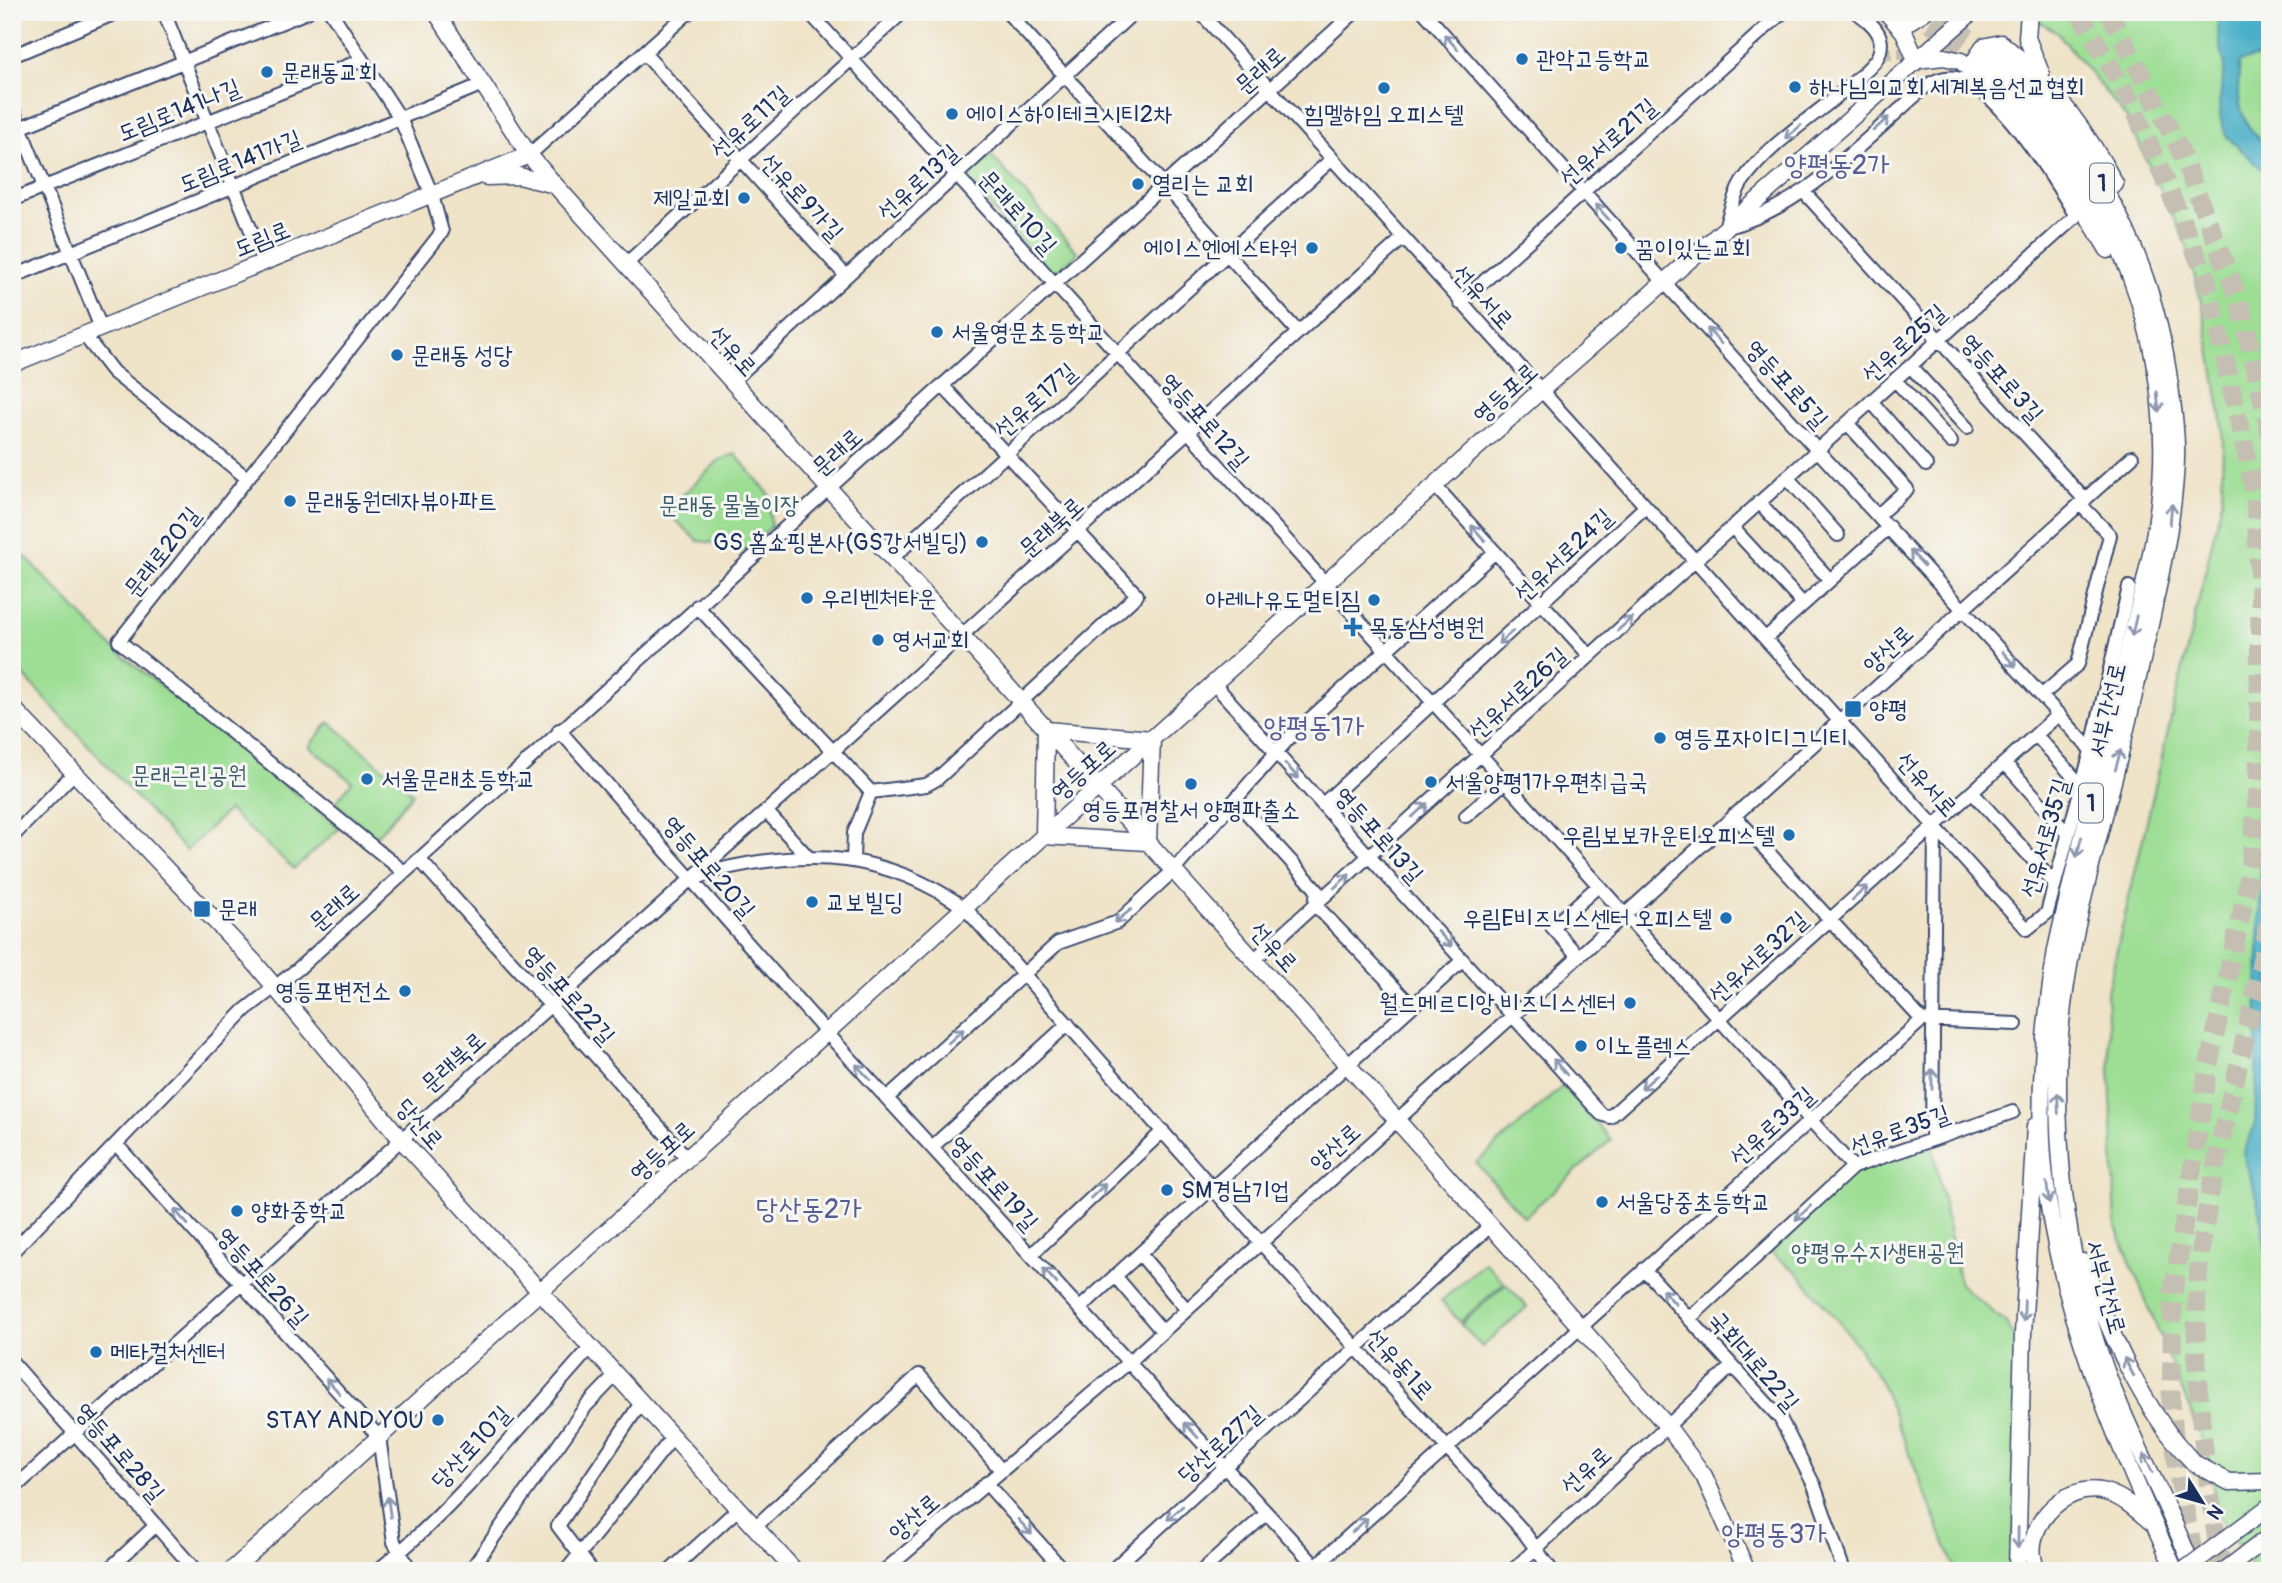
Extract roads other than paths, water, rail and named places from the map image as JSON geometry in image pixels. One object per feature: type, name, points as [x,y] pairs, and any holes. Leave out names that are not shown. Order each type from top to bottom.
[{"type":"main road","name":"선유로","points":[[436,12],[529,155],[555,186],[1255,959],[1668,1427],[1704,1476],[1747,1571]]},
{"type":"main road","points":[[1887,12],[1908,22],[1924,12]]},
{"type":"main road","points":[[1887,12],[1905,32],[1916,60],[1954,58],[1984,64],[2069,180],[2101,235],[2134,318],[2158,344],[2166,332],[2156,274],[2136,227],[2087,137],[2053,93],[2037,66],[2027,38],[2029,12]]},
{"type":"main road","name":"영등포로","points":[[231,1571],[1539,392],[1972,12]]},
{"type":"main road","points":[[1984,64],[1973,64],[1983,47],[2001,43],[2053,93]]},
{"type":"main road","name":"서부간선로","points":[[1984,64],[2046,105],[2114,204],[2145,272],[2176,458],[2169,534],[2129,717],[2072,953],[2062,1014],[2057,1083],[2062,1180],[2070,1242],[2106,1373],[2173,1517],[2194,1571]]},
{"type":"main road","name":"도림로","points":[[12,364],[529,155]]},
{"type":"main road","points":[[474,178],[519,176],[555,186]]},
{"type":"main road","name":"서부간선로","points":[[2158,344],[2162,464],[2155,538],[2056,950],[2046,1018],[2042,1082],[2044,1167],[2054,1237],[2070,1310],[2092,1376],[2175,1571]]},
{"type":"main road","name":"당산로","points":[[12,707],[275,986],[400,1138],[755,1527],[788,1569]]},
{"type":"main road","points":[[1046,730],[1152,739],[1148,842],[1044,836],[1046,730]]},
{"type":"main road","points":[[2017,1571],[2027,1242],[2033,1140],[2042,1082]]},
{"type":"main road","points":[[2062,1180],[2083,1262],[2112,1335],[2171,1440],[2194,1463],[2229,1482],[2270,1481]]},
{"type":"main road","points":[[2039,1571],[2033,1546],[2041,1521],[2048,1512],[2074,1492],[2103,1491],[2126,1501],[2154,1524]]},
{"type":"main road","points":[[2183,1571],[2270,1506]]},
{"type":"main road","points":[[2236,1563],[2270,1536]]},
{"type":"street","points":[[12,56],[118,12]]},
{"type":"street","points":[[164,12],[264,263]]},
{"type":"street","points":[[16,129],[307,12]]},
{"type":"street","points":[[331,12],[400,118],[432,195]]},
{"type":"street","points":[[529,155],[689,12]]},
{"type":"street","name":"문래로10길","points":[[809,12],[1054,284]]},
{"type":"street","name":"선유로11길","points":[[626,264],[903,12]]},
{"type":"street","points":[[1007,12],[1163,187],[1298,332]]},
{"type":"street","name":"선유로13길","points":[[731,382],[1134,12]]},
{"type":"street","name":"선유서로","points":[[1200,12],[1539,392],[1766,638],[2027,929]]},
{"type":"street","name":"문래로","points":[[12,1252],[244,1010],[419,859],[558,730],[1355,12]]},
{"type":"street","name":"영등포로5길","points":[[1424,12],[1664,282],[2090,748]]},
{"type":"street","name":"선유서로21길","points":[[1460,303],[1783,12]]},
{"type":"street","points":[[1725,228],[1735,194],[1743,180],[1775,148],[1871,67],[1880,54],[1877,29],[1856,12]]},
{"type":"street","name":"선유로9가길","points":[[644,53],[846,276]]},
{"type":"street","name":"도림로141나길","points":[[12,200],[362,60]]},
{"type":"street","name":"선유로25길","points":[[1694,561],[2076,216],[2052,175],[2025,139],[1973,85],[1964,80],[1945,78],[1925,87],[1803,191]]},
{"type":"street","name":"도림로141가길","points":[[12,276],[483,84]]},
{"type":"street","points":[[12,107],[16,129],[45,187],[101,328]]},
{"type":"street","name":"선유로17길","points":[[891,559],[1332,159]]},
{"type":"street","points":[[1725,228],[1770,214],[1803,191]]},
{"type":"street","name":"영등포로3길","points":[[1803,191],[1939,340],[2110,535],[2078,664],[2042,695]]},
{"type":"street","name":"문래로20길","points":[[404,872],[121,646],[119,641],[442,232],[432,195]]},
{"type":"street","name":"문래북로","points":[[12,1490],[1402,239]]},
{"type":"street","name":"영등포로12길","points":[[1054,284],[1853,1167]]},
{"type":"street","points":[[84,335],[113,372],[247,478]]},
{"type":"street","points":[[1910,366],[1967,428]]},
{"type":"street","points":[[1895,380],[1951,442]]},
{"type":"street","points":[[871,792],[926,785],[936,779],[1137,595],[942,385]]},
{"type":"street","points":[[1871,401],[1926,465]]},
{"type":"street","points":[[1847,423],[1907,489],[1878,515]]},
{"type":"street","name":"양산로","points":[[884,1571],[1163,1332],[2132,457]]},
{"type":"street","points":[[1787,477],[1838,535]]},
{"type":"street","points":[[1436,487],[1590,656]]},
{"type":"street","points":[[1759,502],[1830,580]]},
{"type":"street","name":"선유서로24길","points":[[1323,804],[1645,507]]},
{"type":"street","points":[[1732,527],[1803,604]]},
{"type":"street","points":[[1766,638],[1889,527]]},
{"type":"street","points":[[887,1098],[1064,939],[1118,922],[1174,870],[1276,753],[1384,650],[1495,552]]},
{"type":"street","name":"선유서로26길","points":[[1370,856],[1694,561]]},
{"type":"street","name":"선유서로35길","points":[[2027,929],[2047,913],[2129,587]]},
{"type":"street","points":[[697,606],[831,753],[871,792]]},
{"type":"street","name":"영등포로13길","points":[[1214,684],[1513,1014]]},
{"type":"street","name":"선유서로32길","points":[[1513,1014],[1601,1114],[1606,1116],[1719,1021],[2059,714]]},
{"type":"street","name":"영등포로20길","points":[[558,730],[827,1032]]},
{"type":"street","points":[[2036,734],[2079,783]]},
{"type":"street","points":[[2005,763],[2066,832]]},
{"type":"street","points":[[12,837],[73,774]]},
{"type":"street","points":[[1466,816],[1504,783]]},
{"type":"street","points":[[853,860],[854,833],[871,792]]},
{"type":"street","points":[[1972,792],[2053,882]]},
{"type":"street","points":[[1235,800],[1317,890],[1315,905]]},
{"type":"street","points":[[766,811],[809,858]]},
{"type":"street","points":[[1734,815],[1829,921],[1928,1020],[2016,1024]]},
{"type":"street","points":[[1932,1139],[1928,1020],[1935,825]]},
{"type":"street","points":[[1255,959],[1370,856]]},
{"type":"street","name":"영등포로22길","points":[[419,859],[688,1159]]},
{"type":"street","name":"선유동1로","points":[[690,878],[772,860],[853,860],[914,878],[934,887],[965,908],[1261,1243],[1537,1548],[1552,1571]]},
{"type":"street","points":[[1578,956],[1552,927],[1597,887]]},
{"type":"street","points":[[1315,905],[1412,1006]]},
{"type":"street","points":[[1080,1308],[1464,960]]},
{"type":"street","name":"선유로33길","points":[[1579,1326],[1810,1120],[1928,1020]]},
{"type":"street","points":[[932,1147],[1068,1024]]},
{"type":"street","name":"영등포로19길","points":[[827,1032],[1268,1513],[1315,1569]]},
{"type":"street","name":"선유로35길","points":[[1689,1319],[1853,1167],[2013,1112]]},
{"type":"street","points":[[1031,1255],[1163,1131]]},
{"type":"street","name":"영등포로26길","points":[[116,1144],[379,1437]]},
{"type":"street","points":[[1357,1348],[1490,1226]]},
{"type":"street","points":[[1140,1254],[1186,1310]]},
{"type":"street","name":"국회대로22길","points":[[1643,1269],[1780,1418],[1814,1485],[1844,1571]]},
{"type":"street","points":[[1115,1276],[1163,1332]]},
{"type":"street","points":[[1315,1569],[1579,1326]]},
{"type":"street","name":"당산로10길","points":[[377,1571],[400,1552],[466,1485],[591,1347]]},
{"type":"street","name":"당산로27길","points":[[1111,1571],[1357,1348]]},
{"type":"street","name":"영등포로28길","points":[[12,1362],[196,1571]]},
{"type":"street","name":"선유로","points":[[1512,1571],[1732,1366]]},
{"type":"street","points":[[470,1571],[586,1406],[617,1375]]},
{"type":"street","points":[[755,1527],[919,1375],[1001,1470]]},
{"type":"street","points":[[592,1571],[558,1526],[641,1403]]},
{"type":"street","points":[[379,1437],[394,1542],[411,1571]]},
{"type":"street","points":[[566,1571],[673,1437]]},
{"type":"street","points":[[986,1483],[1064,1571]]},
{"type":"street","points":[[670,1571],[738,1509]]},
{"type":"street","points":[[1202,1570],[1268,1513]]},
{"type":"street","points":[[107,1571],[156,1525]]},
{"type":"water","points":[[2217,12],[2270,12],[2270,54],[2240,62],[2238,87],[2245,121],[2259,140],[2270,147],[2270,207],[2265,172],[2226,136],[2221,121],[2219,104],[2225,66],[2219,41]]},
{"type":"water","points":[[2270,808],[2270,1274],[2257,1199],[2243,1153],[2255,1125],[2261,859]]},
{"type":"tunnel","points":[[1908,12],[1951,39],[1986,66]]},
{"type":"tunnel","points":[[1938,12],[1992,54]]},
{"type":"tunnel","points":[[2079,12],[2132,104],[2206,277],[2255,493],[2260,595],[2258,792],[2248,883],[2208,1067],[2173,1293],[2171,1401],[2177,1469],[2196,1566]]},
{"type":"tunnel","points":[[2109,12],[2179,148],[2240,302],[2270,434]]},
{"type":"tunnel","points":[[1880,54],[1903,54],[1919,67],[1925,87]]},
{"type":"tunnel","points":[[2222,1571],[2200,1407],[2196,1324],[2198,1283],[2209,1201],[2270,913]]},
{"type":"place","name":"관악고등학교","points":[[1522,59]]},
{"type":"place","name":"문래동교회","points":[[267,72]]},
{"type":"place","name":"하나님의교회 세계복음선교협회","points":[[1795,87]]},
{"type":"place","name":"힘멜하임 오피스텔","points":[[1384,88]]},
{"type":"place","name":"에이스하이테크시티2차","points":[[952,114]]},
{"type":"place","name":"열리는 교회","points":[[1138,184]]},
{"type":"place","name":"제일교회","points":[[744,198]]},
{"type":"place","name":"에이스엔에스타워","points":[[1312,248]]},
{"type":"place","name":"꿈이있는교회","points":[[1621,248]]},
{"type":"place","name":"서울영문초등학교","points":[[937,332]]},
{"type":"place","name":"문래동 성당","points":[[397,355]]},
{"type":"place","name":"문래동원데자뷰아파트","points":[[290,501]]},
{"type":"place","name":"GS 홈쇼핑본사(GS강서빌딩)","points":[[982,542]]},
{"type":"place","name":"우리벤처타운","points":[[807,598]]},
{"type":"place","name":"아레나유도멀티짐","points":[[1374,600]]},
{"type":"place","name":"목동삼성병원","points":[[1353,627]]},
{"type":"place","name":"영서교회","points":[[878,640]]},
{"type":"place","name":"양평","points":[[1853,709]]},
{"type":"place","name":"영등포자이디그니티","points":[[1660,738]]},
{"type":"place","name":"서울문래초등학교","points":[[367,779]]},
{"type":"place","name":"서울양평1가우편취급국","points":[[1431,782]]},
{"type":"place","name":"영등포경찰서 양평파출소","points":[[1191,784]]},
{"type":"place","name":"우림보보카운티오피스텔","points":[[1789,835]]},
{"type":"place","name":"교보빌딩","points":[[812,902]]},
{"type":"place","name":"문래","points":[[202,909]]},
{"type":"place","name":"우림E비즈니스센터 오피스텔","points":[[1726,918]]},
{"type":"place","name":"영등포변전소","points":[[405,991]]},
{"type":"place","name":"월드메르디앙 비즈니스센터","points":[[1630,1003]]},
{"type":"place","name":"이노플렉스","points":[[1581,1046]]},
{"type":"place","name":"SM경남기업","points":[[1167,1190]]},
{"type":"place","name":"서울당중초등학교","points":[[1602,1202]]},
{"type":"place","name":"양화중학교","points":[[237,1211]]},
{"type":"place","name":"메타컬처센터","points":[[96,1352]]},
{"type":"place","name":"STAY AND YOU","points":[[438,1420]]},
{"type":"district","name":"양평동2가","points":[[1837,164]]},
{"type":"district","name":"양평동1가","points":[[1314,726]]},
{"type":"district","name":"당산동2가","points":[[809,1208]]},
{"type":"district","name":"양평동3가","points":[[1774,1533]]},
{"type":"park label","name":"문래동 물놀이장","points":[[729,505]]},
{"type":"park label","name":"문래근린공원","points":[[189,775]]},
{"type":"park label","name":"양평유수지생태공원","points":[[1878,1252]]}]
